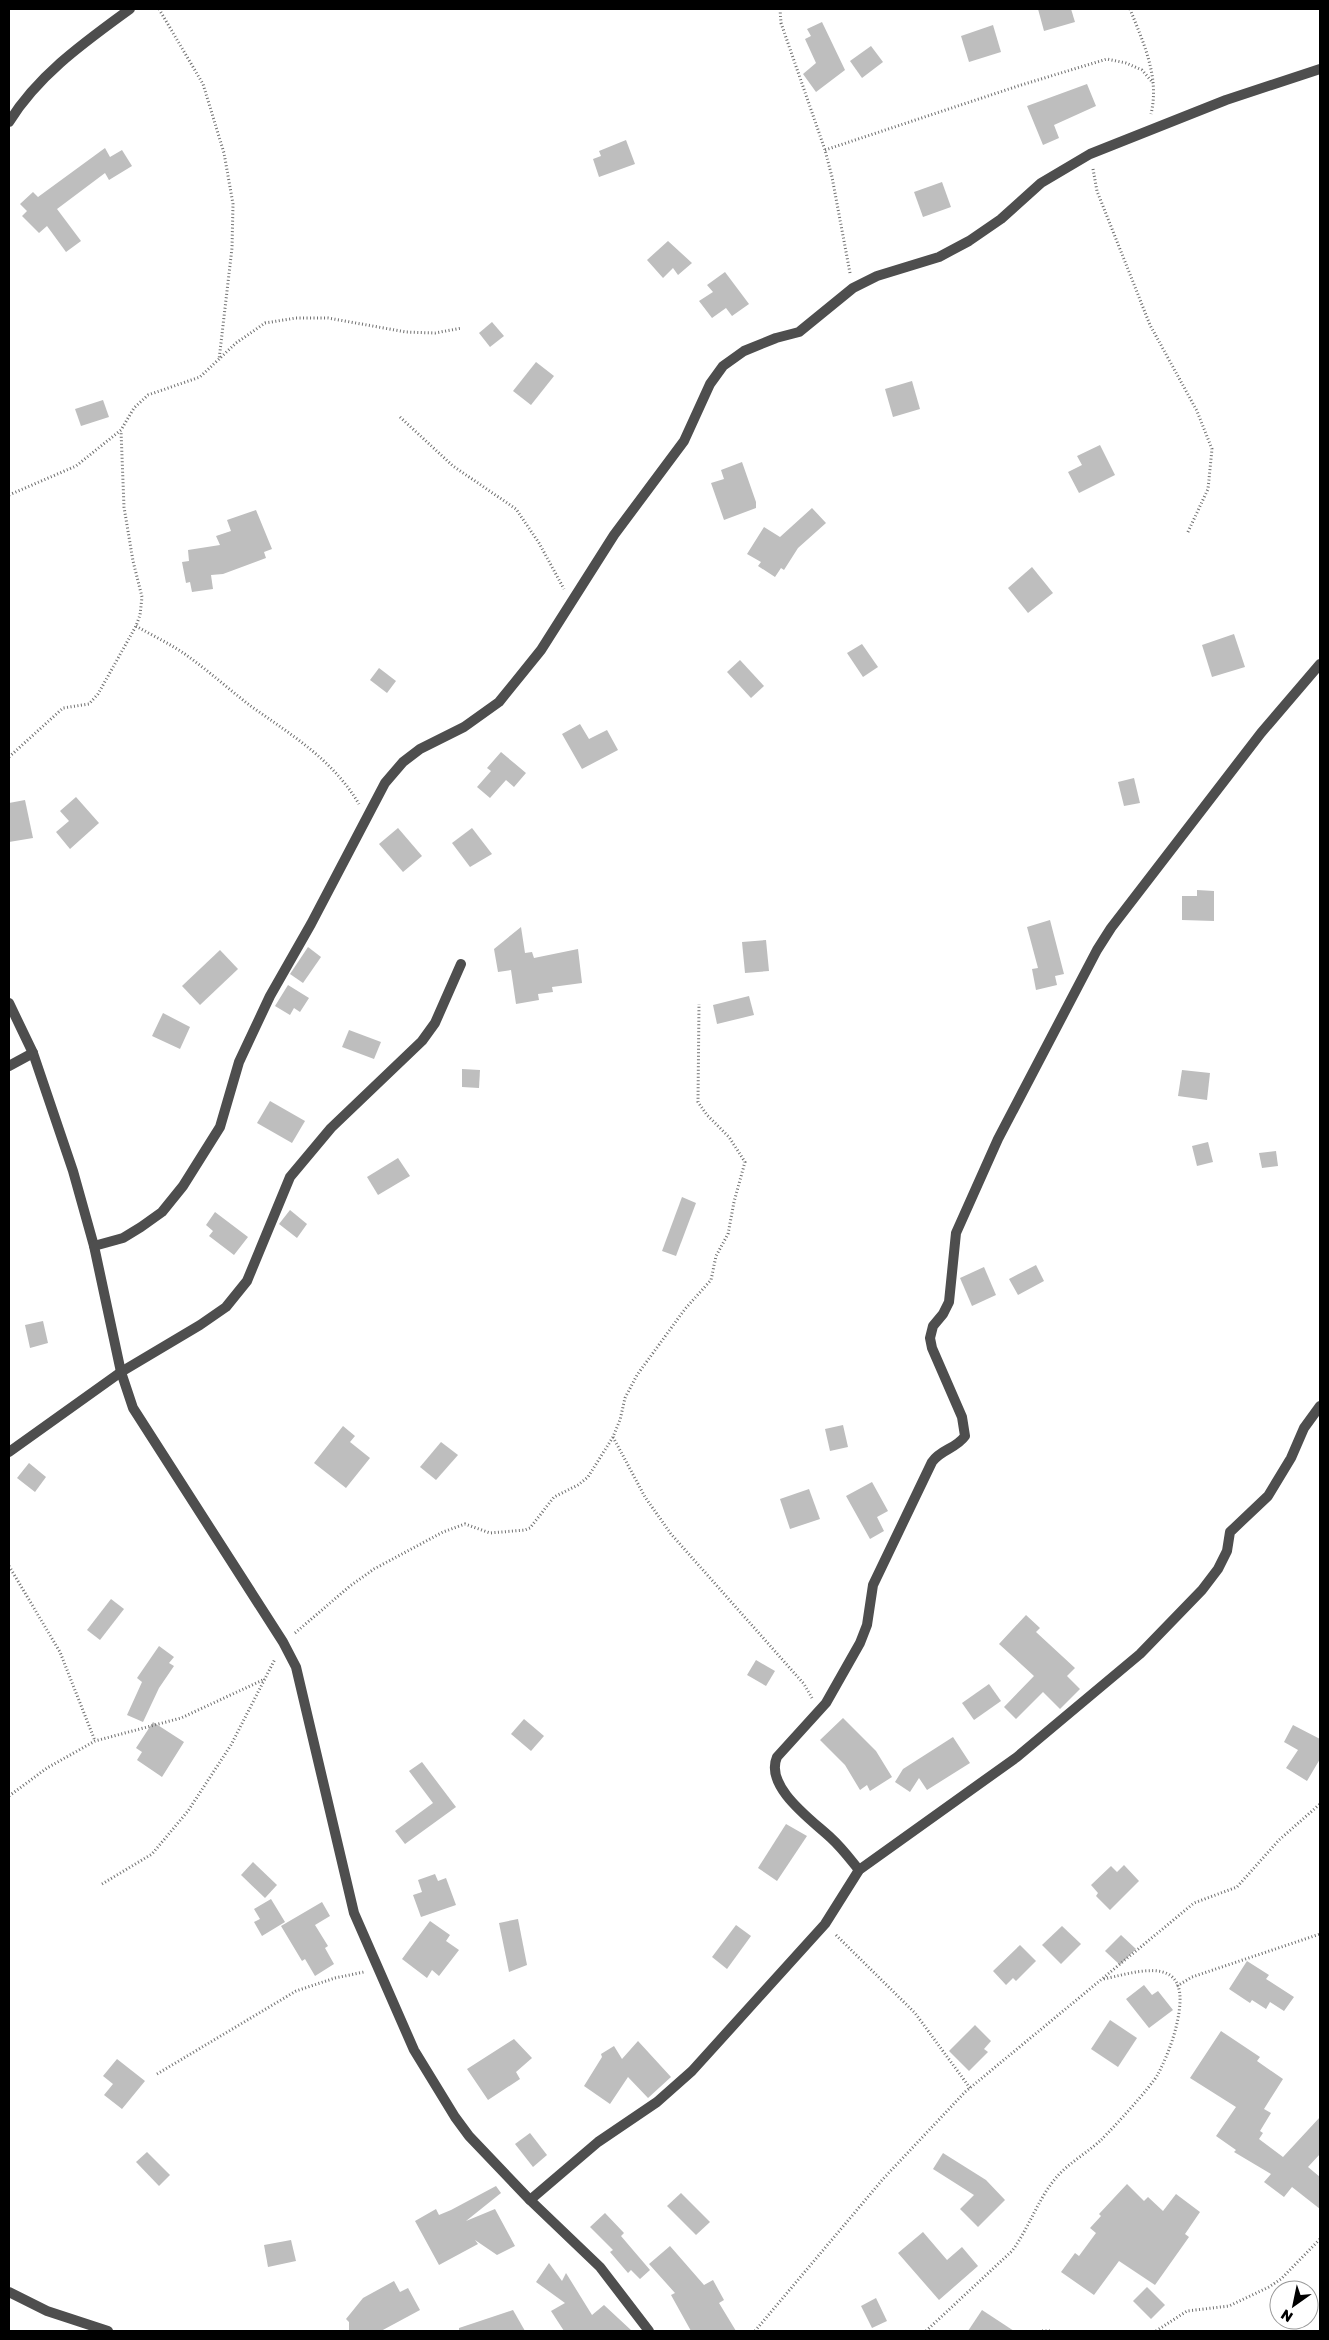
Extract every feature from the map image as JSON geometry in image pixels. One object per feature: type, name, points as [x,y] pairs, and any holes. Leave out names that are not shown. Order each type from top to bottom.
[{"type":"street","points":[[9,122],[35,86],[67,55],[130,9]]},
{"type":"street","points":[[94,1246],[122,1238],[141,1227],[162,1212],[183,1186],[220,1127],[239,1062],[270,996],[311,924],[385,783],[403,762],[420,749],[464,727],[500,702],[541,650],[614,535],[684,441],[710,384],[723,366],[744,351],[776,338],[799,332],[853,288],[876,276],[939,257],[969,241],[1002,219],[1041,183],[1090,154],[1226,100],[1320,69]]},
{"type":"street","points":[[860,1870],[832,1839],[797,1809],[775,1773],[774,1765],[777,1757],[826,1703],[860,1643],[867,1625],[873,1585],[925,1473],[936,1456],[956,1447],[965,1436],[962,1417],[932,1348],[931,1331],[949,1302],[956,1233],[998,1139],[1097,950],[1111,928],[1260,733],[1320,664]]},
{"type":"street","points":[[9,1452],[121,1372],[200,1325],[226,1307],[247,1282],[290,1178],[330,1128],[422,1042],[435,1023],[461,964]]},
{"type":"street","points":[[9,1003],[33,1053],[74,1171],[94,1246],[121,1372],[133,1408],[283,1642],[296,1667],[354,1913],[414,2050],[455,2117],[469,2136],[530,2200],[600,2267],[649,2331]]},
{"type":"street","points":[[9,1066],[33,1053]]},
{"type":"street","points":[[530,2200],[615,2128],[657,2102],[679,2084],[824,1924],[860,1870],[1018,1756],[1140,1654],[1202,1590],[1218,1569],[1227,1551],[1230,1532],[1268,1496],[1291,1458],[1304,1428],[1320,1406]]},
{"type":"street","points":[[9,2292],[47,2311],[108,2331]]},
{"type":"path","points":[[159,9],[203,84],[224,154],[234,204],[232,248],[218,361]]},
{"type":"path","points":[[780,9],[781,23],[825,150],[853,288]]},
{"type":"path","points":[[1130,9],[1148,56],[1153,83],[1152,111],[1146,132]]},
{"type":"path","points":[[825,150],[1009,89],[1107,59],[1126,62],[1142,70],[1153,83]]},
{"type":"path","points":[[1090,154],[1098,190],[1150,325],[1197,411],[1212,449],[1208,489],[1187,534]]},
{"type":"path","points":[[9,495],[76,466],[121,430],[134,408],[148,394],[200,377],[236,343],[265,323],[296,318],[328,318],[406,332],[435,334],[462,328]]},
{"type":"path","points":[[400,417],[453,466],[516,510],[539,543],[571,602]]},
{"type":"path","points":[[9,757],[63,708],[89,704],[98,694],[136,626],[140,615],[142,597],[133,561],[124,507],[121,430]]},
{"type":"path","points":[[136,626],[188,656],[254,708],[302,741],[331,766],[348,786],[366,818]]},
{"type":"path","points":[[102,1884],[152,1854],[188,1811],[231,1745],[283,1642],[374,1568],[443,1532],[465,1524],[490,1534],[530,1528],[554,1497],[578,1485],[588,1477],[612,1437],[620,1420],[625,1398],[637,1375],[685,1309],[711,1280],[716,1256],[728,1234],[734,1202],[745,1169],[745,1162],[739,1150],[707,1116],[698,1102],[698,1004]]},
{"type":"path","points":[[612,1437],[645,1497],[671,1534],[804,1684],[812,1695],[817,1713]]},
{"type":"path","points":[[9,1566],[60,1652],[95,1741]]},
{"type":"path","points":[[9,1796],[48,1768],[95,1741],[181,1718],[266,1678]]},
{"type":"path","points":[[755,2331],[883,2179],[970,2088],[1194,1903],[1237,1887],[1279,1840],[1320,1804]]},
{"type":"path","points":[[824,1924],[915,2013],[970,2088]]},
{"type":"path","points":[[1177,1986],[1192,1977],[1320,1934]]},
{"type":"path","points":[[157,2074],[296,1991],[335,1978],[379,1969]]},
{"type":"path","points":[[926,2331],[1012,2250],[1022,2237],[1046,2191],[1056,2177],[1102,2139],[1153,2081],[1180,2014],[1180,1996],[1177,1986],[1166,1971],[1157,1970],[1102,1979]]},
{"type":"path","points":[[1156,2331],[1187,2312],[1229,2306],[1269,2287],[1281,2279],[1320,2239]]},
{"type":"path","points":[[1042,2331],[1052,2331]]},
{"type":"building","points":[[1038,9],[1071,9],[1075,22],[1044,31]]},
{"type":"building","points":[[822,22],[845,70],[816,92],[803,74],[816,63],[805,39],[811,36],[807,29]]},
{"type":"building","points":[[993,25],[1001,52],[969,62],[961,36]]},
{"type":"building","points":[[871,46],[883,62],[862,78],[850,61]]},
{"type":"building","points":[[1087,84],[1096,106],[1054,125],[1059,138],[1043,145],[1027,106]]},
{"type":"building","points":[[626,140],[635,164],[599,177],[593,159],[601,156],[599,151]]},
{"type":"building","points":[[105,148],[110,157],[122,150],[132,166],[109,180],[105,173],[57,209],[81,241],[66,252],[47,226],[39,233],[22,216],[27,211],[20,204],[33,192],[38,197]]},
{"type":"building","points":[[942,182],[951,207],[923,217],[914,192]]},
{"type":"building","points":[[668,241],[692,263],[678,275],[673,268],[663,278],[647,260]]},
{"type":"building","points":[[725,272],[749,304],[732,316],[726,308],[712,318],[699,301],[713,292],[707,285]]},
{"type":"building","points":[[492,322],[504,336],[490,347],[479,333]]},
{"type":"building","points":[[536,362],[554,376],[531,405],[513,391]]},
{"type":"building","points":[[912,381],[920,409],[893,417],[885,389]]},
{"type":"building","points":[[103,400],[109,417],[81,426],[75,409]]},
{"type":"building","points":[[1100,445],[1115,475],[1079,493],[1068,472],[1082,465],[1077,456]]},
{"type":"building","points":[[742,462],[756,502],[756,508],[724,520],[711,483],[724,479],[721,470]]},
{"type":"building","points":[[812,508],[826,523],[798,548],[784,570],[781,568],[775,577],[758,566],[761,562],[747,554],[764,527],[780,537]]},
{"type":"building","points":[[256,510],[272,549],[264,552],[266,558],[223,574],[211,575],[213,589],[192,592],[190,582],[186,583],[182,562],[189,561],[188,550],[220,545],[216,536],[231,531],[227,520]]},
{"type":"building","points":[[1032,567],[1053,593],[1028,613],[1008,588]]},
{"type":"building","points":[[1234,634],[1245,667],[1212,677],[1202,645]]},
{"type":"building","points":[[862,644],[878,667],[863,677],[847,653]]},
{"type":"building","points":[[740,660],[764,686],[751,698],[727,672]]},
{"type":"building","points":[[379,668],[396,681],[387,693],[370,680]]},
{"type":"building","points":[[580,724],[589,739],[607,730],[618,750],[582,769],[562,734]]},
{"type":"building","points":[[501,752],[526,773],[514,787],[506,780],[490,798],[477,787],[491,771],[487,768]]},
{"type":"building","points":[[1134,778],[1140,803],[1124,806],[1118,782]]},
{"type":"building","points":[[76,797],[99,823],[70,849],[56,832],[69,821],[60,811]]},
{"type":"building","points":[[25,800],[33,838],[9,842],[9,803]]},
{"type":"building","points":[[398,828],[422,856],[403,872],[379,844]]},
{"type":"building","points":[[472,828],[492,854],[470,867],[452,843]]},
{"type":"building","points":[[1197,890],[1214,891],[1214,921],[1182,920],[1182,896],[1197,896]]},
{"type":"building","points":[[1050,920],[1064,974],[1055,976],[1057,985],[1036,990],[1032,969],[1038,968],[1027,927]]},
{"type":"building","points":[[521,927],[525,953],[532,952],[534,958],[578,949],[582,983],[552,987],[553,992],[538,994],[539,1000],[516,1004],[511,970],[498,972],[494,949]]},
{"type":"building","points":[[766,940],[769,971],[745,973],[742,942]]},
{"type":"building","points":[[308,947],[321,957],[303,983],[290,974]]},
{"type":"building","points":[[220,950],[238,969],[200,1005],[182,986]]},
{"type":"building","points":[[288,985],[309,998],[300,1012],[294,1008],[290,1015],[275,1006]]},
{"type":"building","points":[[749,996],[754,1015],[717,1024],[713,1005]]},
{"type":"building","points":[[163,1013],[190,1027],[180,1049],[152,1036]]},
{"type":"building","points":[[349,1030],[381,1042],[374,1059],[342,1047]]},
{"type":"building","points":[[462,1069],[480,1070],[479,1088],[462,1087]]},
{"type":"building","points":[[1182,1070],[1210,1073],[1207,1100],[1178,1096]]},
{"type":"building","points":[[270,1101],[305,1121],[292,1143],[257,1123]]},
{"type":"building","points":[[1208,1142],[1213,1162],[1197,1166],[1192,1146]]},
{"type":"building","points":[[1276,1151],[1278,1166],[1262,1168],[1259,1153]]},
{"type":"building","points":[[398,1158],[410,1176],[378,1195],[367,1177]]},
{"type":"building","points":[[682,1197],[696,1203],[676,1256],[662,1251]]},
{"type":"building","points":[[290,1210],[307,1224],[297,1238],[279,1224]]},
{"type":"building","points":[[215,1212],[248,1237],[234,1255],[209,1236],[213,1231],[206,1225]]},
{"type":"building","points":[[1036,1265],[1044,1281],[1018,1295],[1009,1279]]},
{"type":"building","points":[[984,1267],[996,1295],[972,1306],[960,1278]]},
{"type":"building","points":[[43,1321],[48,1343],[30,1348],[25,1325]]},
{"type":"building","points":[[843,1425],[848,1447],[830,1451],[825,1429]]},
{"type":"building","points":[[343,1426],[355,1436],[350,1442],[370,1458],[346,1488],[314,1463]]},
{"type":"building","points":[[441,1442],[458,1455],[436,1480],[420,1467]]},
{"type":"building","points":[[29,1463],[46,1477],[35,1492],[17,1478]]},
{"type":"building","points":[[872,1482],[888,1511],[877,1517],[884,1531],[870,1539],[846,1496]]},
{"type":"building","points":[[809,1489],[820,1519],[790,1529],[780,1499]]},
{"type":"building","points":[[111,1599],[124,1609],[100,1640],[87,1630]]},
{"type":"building","points":[[1026,1615],[1040,1628],[1036,1632],[1075,1668],[1067,1676],[1080,1689],[1060,1709],[1043,1692],[1016,1719],[1004,1707],[1034,1676],[999,1644]]},
{"type":"building","points":[[159,1646],[174,1657],[169,1663],[174,1666],[159,1688],[143,1722],[127,1715],[142,1682],[137,1678]]},
{"type":"building","points":[[756,1660],[775,1671],[766,1686],[747,1675]]},
{"type":"building","points":[[989,1684],[1001,1701],[974,1720],[962,1703]]},
{"type":"building","points":[[843,1718],[876,1751],[892,1777],[870,1791],[867,1785],[860,1790],[845,1765],[820,1740]]},
{"type":"building","points":[[524,1719],[544,1736],[531,1751],[511,1734]]},
{"type":"building","points":[[153,1722],[184,1742],[162,1777],[137,1760],[142,1752],[136,1748]]},
{"type":"building","points":[[1293,1725],[1320,1739],[1320,1759],[1307,1781],[1286,1768],[1298,1750],[1284,1742]]},
{"type":"building","points":[[953,1737],[970,1763],[927,1790],[919,1778],[910,1792],[895,1782],[903,1769]]},
{"type":"building","points":[[422,1762],[456,1807],[405,1844],[395,1831],[433,1803],[409,1771]]},
{"type":"building","points":[[786,1824],[807,1836],[777,1881],[758,1868]]},
{"type":"building","points":[[253,1862],[277,1885],[265,1898],[241,1875]]},
{"type":"building","points":[[1124,1865],[1139,1881],[1110,1910],[1096,1896],[1098,1893],[1091,1885],[1111,1866],[1117,1872]]},
{"type":"building","points":[[435,1874],[438,1881],[446,1878],[456,1905],[421,1917],[413,1895],[422,1892],[418,1880]]},
{"type":"building","points":[[271,1899],[285,1922],[262,1936],[254,1922],[260,1919],[254,1909]]},
{"type":"building","points":[[322,1902],[330,1916],[315,1925],[328,1946],[325,1948],[334,1964],[315,1976],[305,1959],[302,1961],[281,1926]]},
{"type":"building","points":[[518,1919],[527,1965],[509,1972],[499,1923]]},
{"type":"building","points":[[430,1921],[450,1935],[446,1941],[459,1950],[439,1976],[432,1970],[427,1978],[402,1959]]},
{"type":"building","points":[[736,1925],[751,1936],[727,1969],[712,1957]]},
{"type":"building","points":[[1062,1926],[1081,1944],[1061,1964],[1042,1945]]},
{"type":"building","points":[[1121,1935],[1136,1949],[1120,1965],[1105,1951]]},
{"type":"building","points":[[1020,1945],[1036,1961],[1016,1981],[1013,1978],[1006,1985],[993,1971]]},
{"type":"building","points":[[1247,1961],[1269,1975],[1266,1979],[1294,1997],[1284,2011],[1270,2002],[1266,2009],[1252,2000],[1250,2003],[1229,1989]]},
{"type":"building","points":[[1144,1985],[1152,1995],[1158,1991],[1173,2010],[1149,2028],[1126,1999]]},
{"type":"building","points":[[1110,2020],[1137,2038],[1118,2067],[1091,2049]]},
{"type":"building","points":[[975,2025],[991,2041],[984,2049],[988,2052],[969,2071],[949,2051]]},
{"type":"building","points":[[1221,2031],[1260,2057],[1257,2061],[1283,2079],[1264,2109],[1271,2113],[1260,2131],[1263,2133],[1259,2139],[1283,2157],[1320,2117],[1320,2154],[1308,2167],[1320,2177],[1320,2209],[1292,2187],[1284,2197],[1264,2182],[1271,2174],[1234,2152],[1236,2150],[1216,2136],[1236,2107],[1190,2078]]},
{"type":"building","points":[[514,2039],[532,2058],[516,2072],[520,2079],[488,2100],[467,2069]]},
{"type":"building","points":[[638,2041],[671,2077],[648,2098],[628,2077],[610,2104],[584,2086],[602,2057],[601,2054],[614,2046],[622,2059]]},
{"type":"building","points":[[117,2059],[145,2081],[122,2109],[104,2095],[113,2084],[103,2076]]},
{"type":"building","points":[[530,2133],[547,2155],[533,2167],[515,2144]]},
{"type":"building","points":[[147,2152],[170,2175],[159,2186],[136,2162]]},
{"type":"building","points":[[943,2153],[986,2180],[1005,2200],[978,2227],[960,2209],[974,2195],[933,2169]]},
{"type":"building","points":[[1127,2184],[1144,2201],[1148,2197],[1163,2211],[1176,2194],[1200,2212],[1185,2234],[1189,2237],[1155,2285],[1119,2261],[1094,2295],[1061,2272],[1075,2253],[1079,2256],[1096,2233],[1090,2228],[1101,2216],[1099,2214]]},
{"type":"building","points":[[496,2186],[501,2193],[466,2221],[495,2209],[515,2246],[497,2255],[475,2240],[478,2244],[439,2265],[415,2221],[436,2209],[439,2215],[451,2210]]},
{"type":"building","points":[[681,2193],[710,2222],[696,2235],[667,2206]]},
{"type":"building","points":[[605,2213],[624,2233],[621,2236],[650,2270],[640,2279],[631,2270],[628,2273],[610,2252],[613,2250],[590,2227]]},
{"type":"building","points":[[923,2232],[947,2260],[962,2247],[978,2266],[939,2300],[898,2253]]},
{"type":"building","points":[[291,2240],[296,2261],[268,2267],[264,2245]]},
{"type":"building","points":[[670,2246],[704,2285],[713,2280],[724,2300],[719,2303],[736,2331],[691,2331],[671,2295],[675,2293],[649,2264]]},
{"type":"building","points":[[549,2263],[562,2281],[566,2273],[592,2315],[604,2305],[632,2331],[564,2331],[551,2311],[565,2303],[536,2282]]},
{"type":"building","points":[[394,2281],[400,2292],[408,2288],[420,2310],[381,2331],[349,2331],[349,2322],[346,2319],[363,2298]]},
{"type":"building","points":[[1147,2287],[1165,2305],[1151,2319],[1133,2301]]},
{"type":"building","points":[[876,2298],[887,2321],[872,2328],[861,2306]]},
{"type":"building","points":[[513,2310],[525,2331],[459,2331],[459,2328]]},
{"type":"building","points":[[982,2310],[1014,2331],[968,2331]]}]
